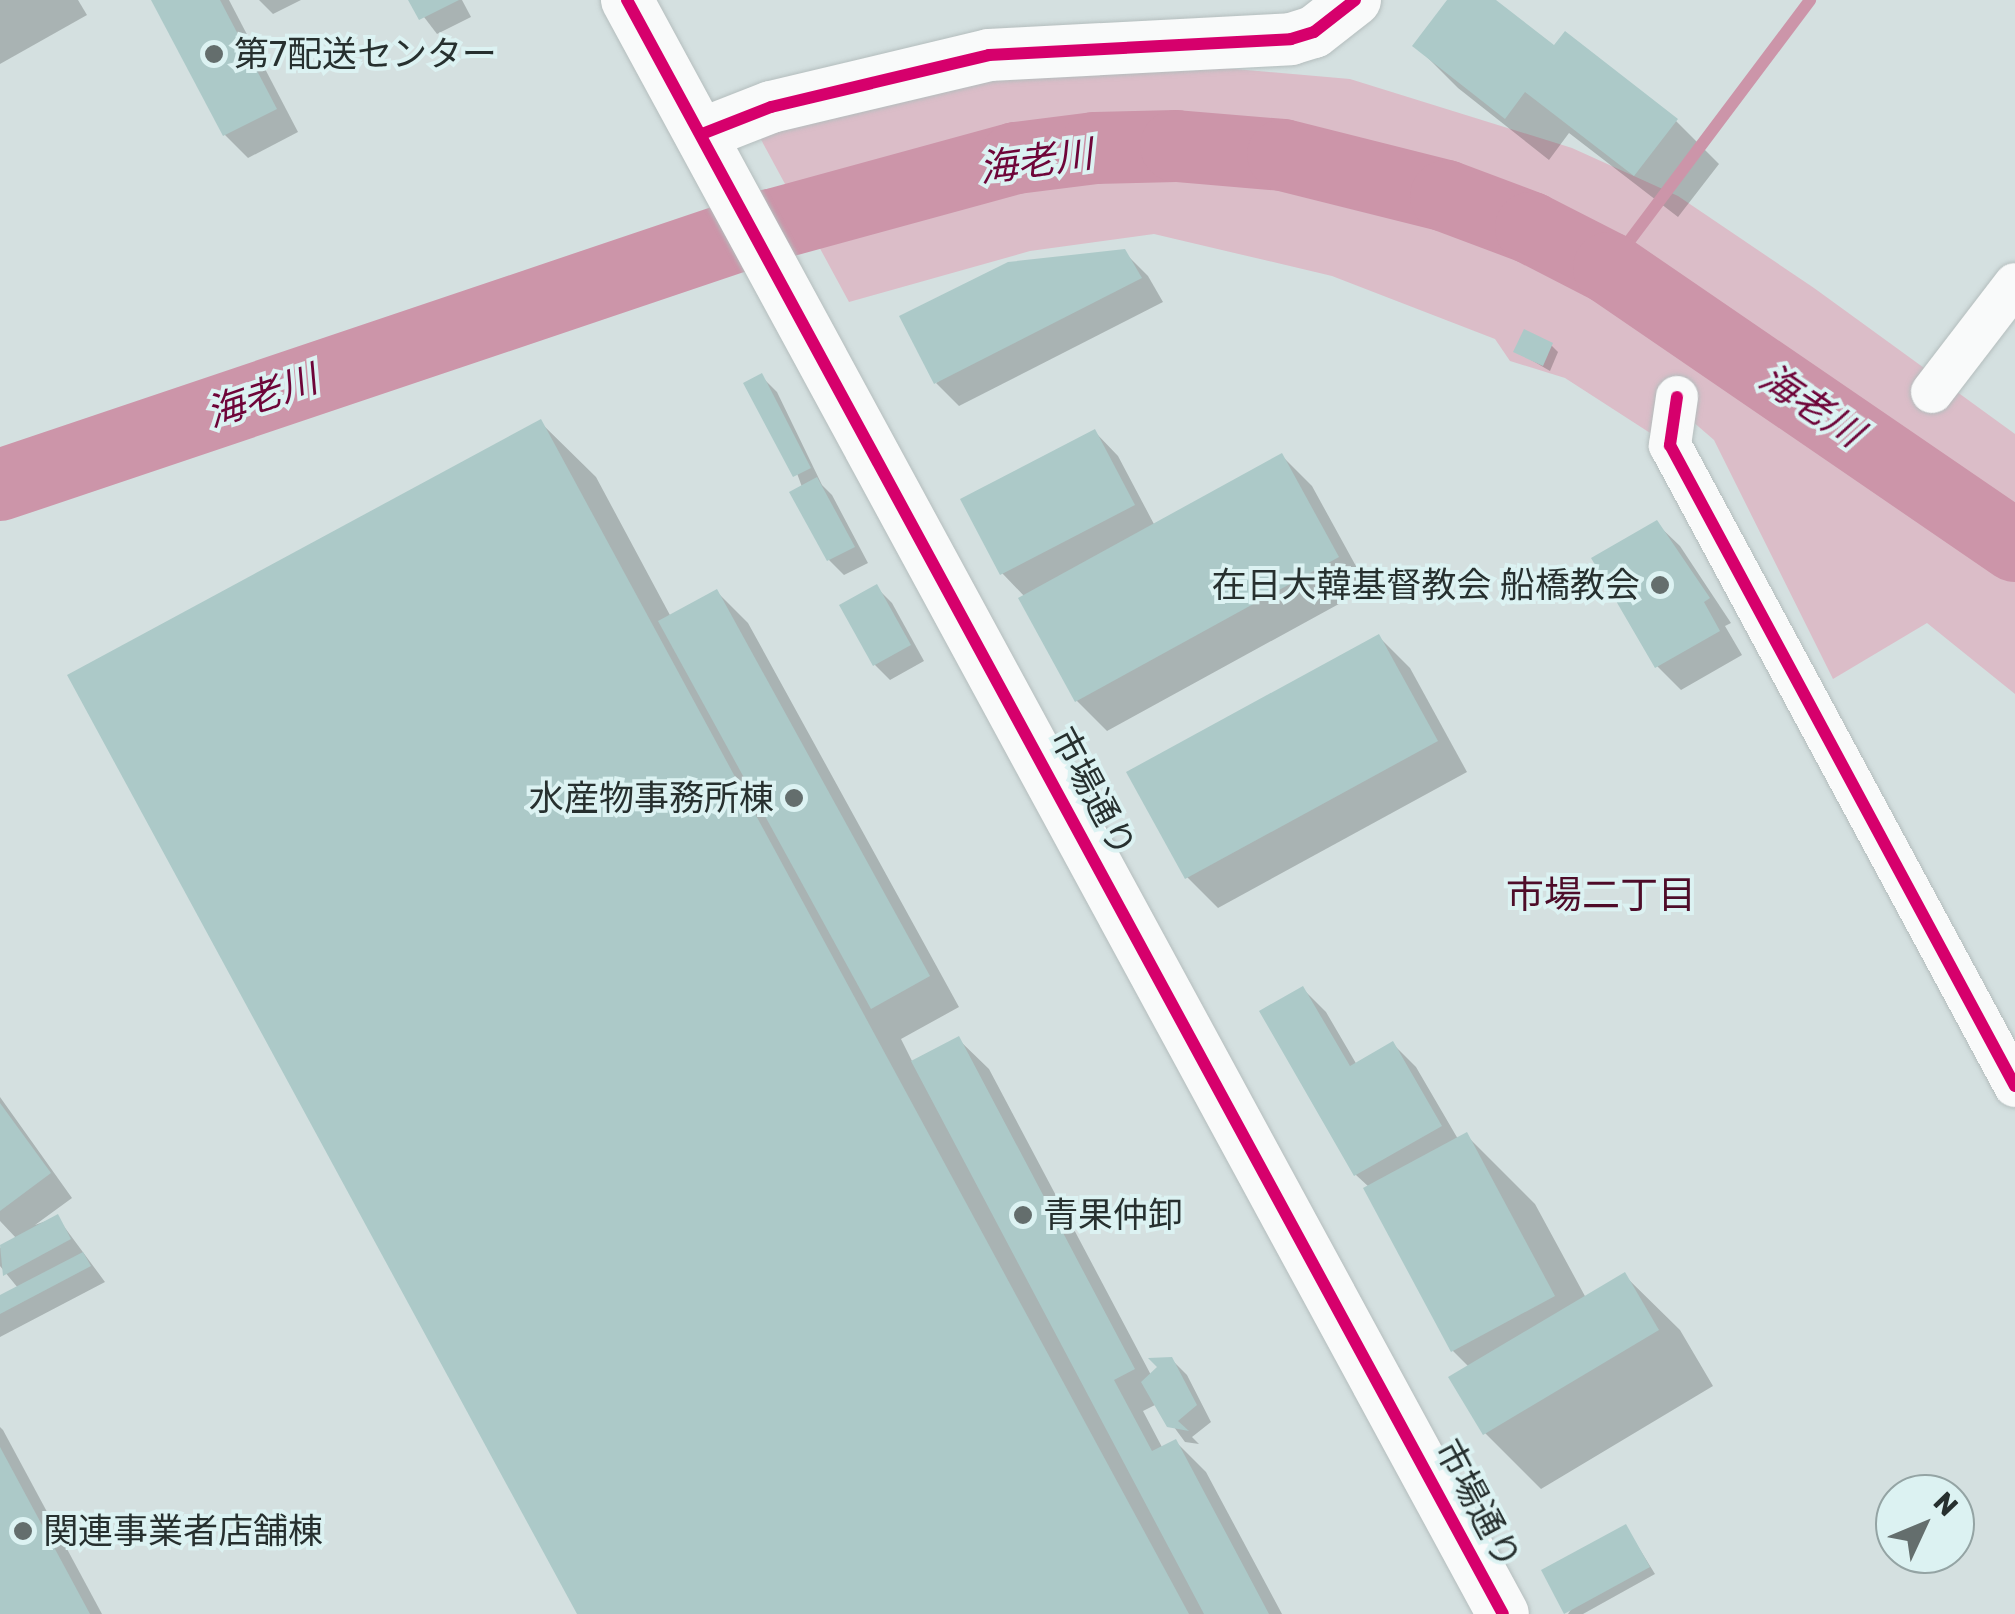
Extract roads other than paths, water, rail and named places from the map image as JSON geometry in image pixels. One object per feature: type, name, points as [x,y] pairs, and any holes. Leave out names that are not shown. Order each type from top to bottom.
[{"type":"street","name":"市場通り","points":[[628,0],[1504,1614]]},
{"type":"street","points":[[702,134],[771,108],[990,55],[1291,39],[1314,32],[1355,0]]},
{"type":"street","points":[[1932,392],[2015,284]]},
{"type":"street","points":[[1677,397],[1670,444],[2015,1086]]},
{"type":"waterway","points":[[1609,268],[1810,0]]},
{"type":"waterway","name":"海老川","points":[[0,485],[771,225],[1016,158],[1095,148],[1176,146],[1283,155],[1446,196],[1531,228],[1609,268],[2015,546]]},
{"type":"place","name":"第7配送センター","points":[[214,54]]},
{"type":"place","name":"在日大韓基督教会 船橋教会","points":[[1660,585]]},
{"type":"place","name":"水産物事務所棟","points":[[794,798]]},
{"type":"place","name":"青果仲卸","points":[[1023,1215]]},
{"type":"place","name":"関連事業者店舗棟","points":[[23,1531]]},
{"type":"district","name":"市場二丁目","points":[[1601,896]]}]
